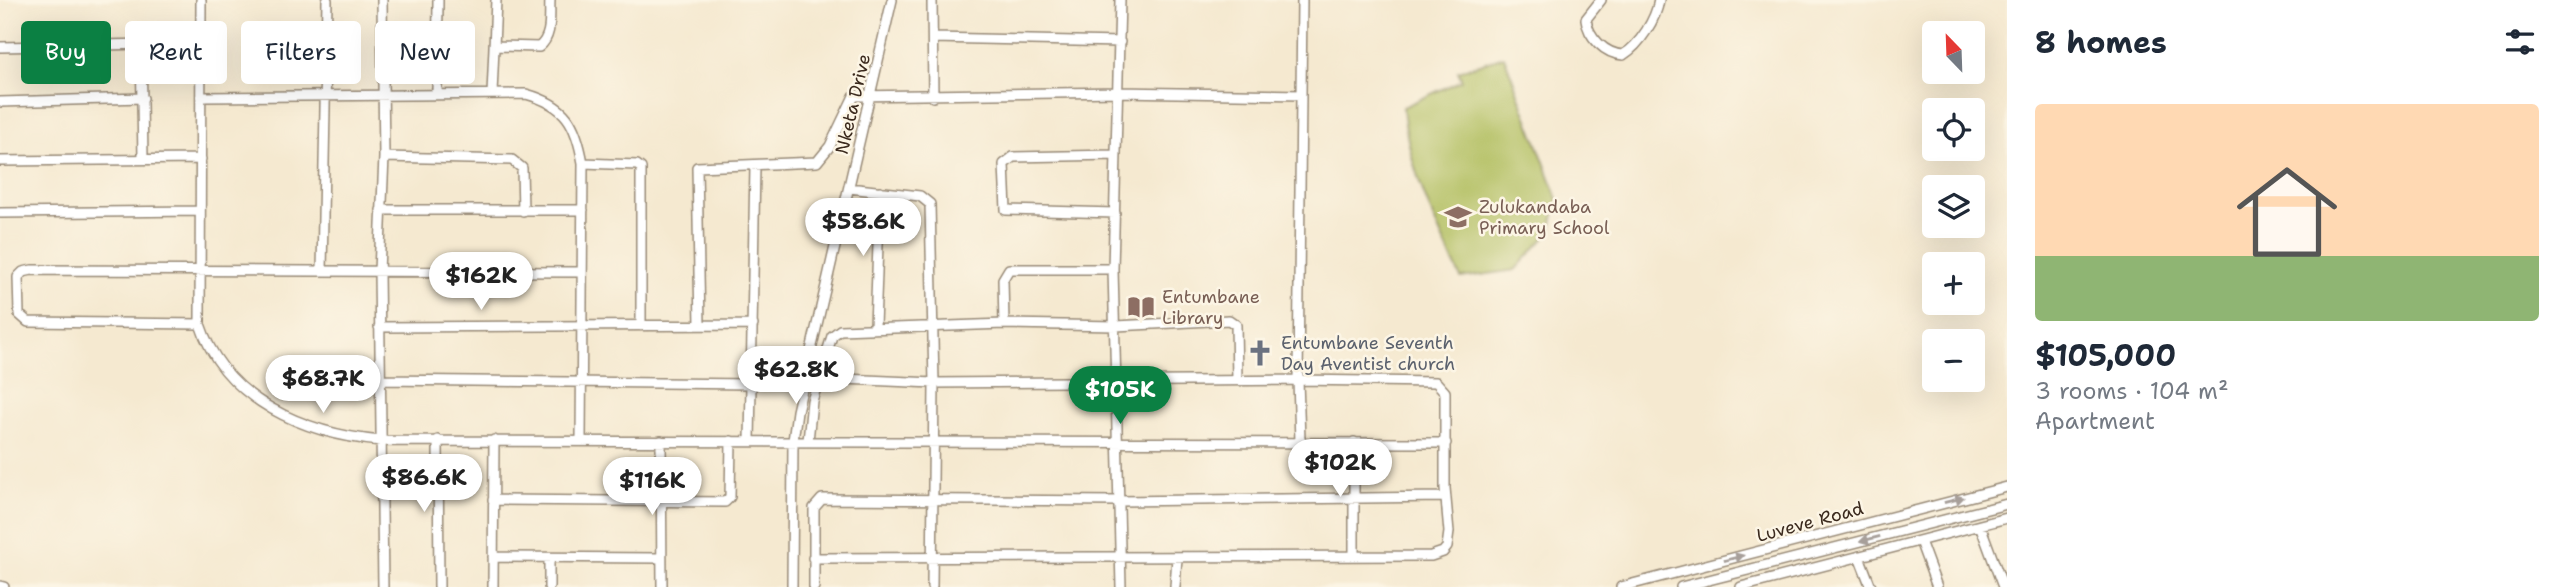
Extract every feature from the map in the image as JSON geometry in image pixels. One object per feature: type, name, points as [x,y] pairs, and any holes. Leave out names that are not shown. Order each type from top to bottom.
[{"type":"street","points":[[201,0],[201,21]]},
{"type":"street","points":[[322,271],[327,0]]},
{"type":"street","points":[[382,0],[384,157],[379,327],[383,587]]},
{"type":"street","points":[[437,94],[438,0]]},
{"type":"street","points":[[492,94],[496,0]]},
{"type":"street","points":[[496,47],[539,47],[543,44],[548,36],[550,0]]},
{"type":"street","name":"Nketa Drive","points":[[792,587],[793,441],[797,411],[872,96],[892,0]]},
{"type":"street","points":[[932,0],[933,97]]},
{"type":"street","points":[[1120,0],[1113,268],[1118,382],[1121,587]]},
{"type":"street","points":[[1300,441],[1298,380],[1302,0]]},
{"type":"street","points":[[1601,0],[1586,19],[1587,28],[1601,45],[1623,55],[1632,50],[1655,15],[1659,0]]},
{"type":"street","points":[[933,38],[1120,42]]},
{"type":"street","points":[[0,47],[125,46]]},
{"type":"street","points":[[142,84],[143,158]]},
{"type":"street","points":[[203,84],[198,270],[200,324],[207,343],[223,367],[267,408],[318,429],[381,441],[1446,443]]},
{"type":"street","points":[[700,325],[696,169],[700,165],[755,166],[817,162],[830,146],[852,97],[1119,92],[1301,95]]},
{"type":"street","points":[[203,97],[526,94],[562,109],[578,134],[583,163],[581,440]]},
{"type":"street","points":[[0,102],[143,98]]},
{"type":"street","points":[[1115,155],[1013,157],[1004,163],[1006,210],[1115,213]]},
{"type":"street","points":[[384,157],[512,160],[522,168],[523,211]]},
{"type":"street","points":[[0,161],[201,159]]},
{"type":"street","points":[[583,163],[637,165],[641,168],[641,326]]},
{"type":"street","points":[[750,441],[755,166]]},
{"type":"street","points":[[849,188],[920,197],[930,204],[934,326],[932,587]]},
{"type":"street","points":[[875,326],[880,191]]},
{"type":"street","points":[[381,210],[583,210]]},
{"type":"street","points":[[0,212],[199,211]]},
{"type":"street","points":[[1004,324],[1003,279],[1009,269],[1113,268]]},
{"type":"street","points":[[200,324],[28,322],[19,314],[18,277],[23,272],[32,270],[582,272]]},
{"type":"street","points":[[808,441],[812,401],[834,333],[875,326],[1116,326],[1233,321],[1236,325],[1237,380]]},
{"type":"street","points":[[379,327],[753,325]]},
{"type":"street","points":[[813,558],[1431,556],[1443,552],[1449,532],[1445,497],[1445,392],[1436,382],[1237,380],[934,383],[821,378]]},
{"type":"street","points":[[380,380],[751,384]]},
{"type":"street","points":[[438,440],[439,587]]},
{"type":"street","points":[[493,587],[494,440]]},
{"type":"street","points":[[662,441],[662,587]]},
{"type":"street","points":[[493,500],[726,502],[730,497],[731,441]]},
{"type":"street","points":[[1354,442],[1354,556]]},
{"type":"street","name":"Luveve Road","points":[[1621,587],[2007,486]]},
{"type":"street","points":[[814,587],[817,501],[1445,497]]},
{"type":"street","name":"Luveve Road","points":[[1681,587],[2007,504]]},
{"type":"street","points":[[1741,587],[2007,518]]},
{"type":"street","points":[[1979,526],[2003,587]]},
{"type":"street","points":[[1920,541],[1937,587]]},
{"type":"street","points":[[1859,556],[1871,587]]},
{"type":"street","points":[[493,557],[661,558]]},
{"type":"street","points":[[549,558],[549,587]]},
{"type":"street","points":[[1175,587],[1177,558]]},
{"type":"street","points":[[1779,578],[1786,587]]},
{"type":"green space","points":[[1504,56],[1558,199],[1550,232],[1515,270],[1461,278],[1417,173],[1403,107],[1462,80],[1458,71]]},
{"type":"place","name":"Zulukandaba Primary School","points":[[1458,217]]},
{"type":"place","name":"Entumbane Library","points":[[1141,307]]},
{"type":"place","name":"Entumbane Seventh Day Aventist church","points":[[1260,353]]}]
